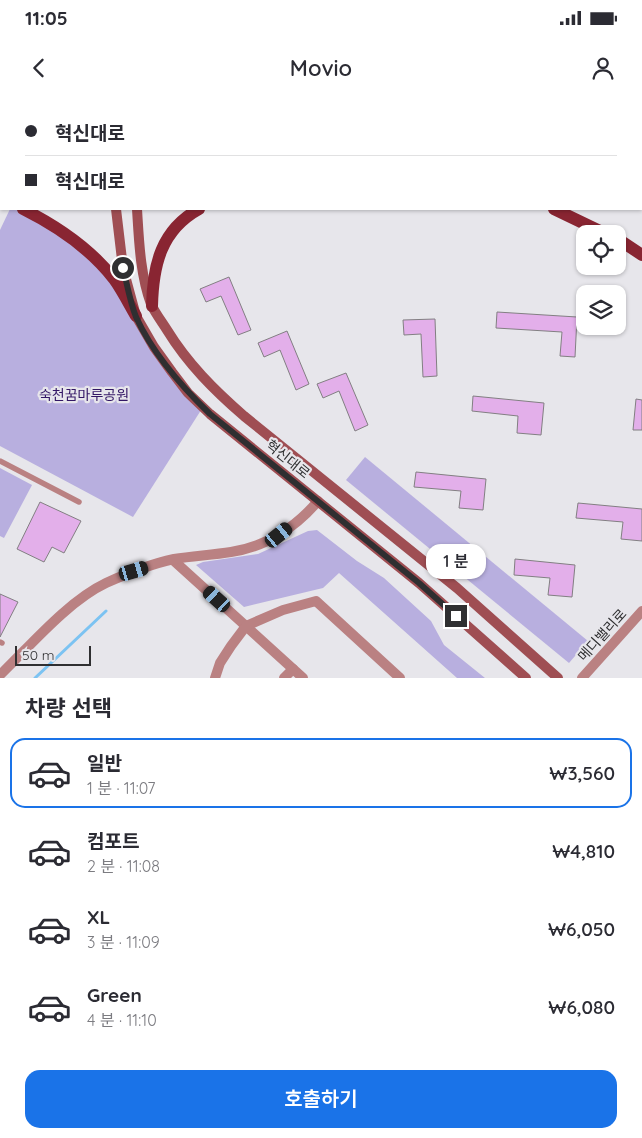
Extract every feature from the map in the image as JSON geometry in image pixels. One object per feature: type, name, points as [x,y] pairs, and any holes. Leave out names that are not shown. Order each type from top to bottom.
[{"type":"main road","points":[[25,210],[64,233],[91,254],[114,280],[136,316]]},
{"type":"main road","name":"혁신대로","points":[[116,210],[123,268],[136,316],[154,347],[188,393],[210,414],[419,583],[526,678]]},
{"type":"main road","points":[[136,210],[144,277],[152,306],[177,347],[214,390],[457,588],[558,678]]},
{"type":"main road","points":[[152,306],[156,268],[160,251],[181,222],[199,210]]},
{"type":"main road","points":[[556,210],[587,225]]},
{"type":"main road","points":[[626,243],[642,255]]},
{"type":"street","points":[[0,675],[60,617],[84,597],[104,584],[134,571],[173,560],[233,552],[254,546],[279,535],[308,512],[318,501]]},
{"type":"street","points":[[173,560],[303,678]]},
{"type":"street","points":[[215,678],[220,663],[230,646],[246,626],[283,610],[316,601],[400,678]]},
{"type":"street","name":"메디밸리로","points":[[582,678],[640,617]]},
{"type":"street","points":[[284,678],[293,669]]},
{"type":"lane","points":[[0,462],[79,502]]},
{"type":"green space","name":"숙천꿈마루공원","points":[[10,210],[24,210],[91,254],[203,407],[133,517],[0,446],[0,230]]},
{"type":"green space","points":[[365,457],[588,641],[569,663],[346,480]]},
{"type":"green space","points":[[0,468],[32,485],[4,538],[0,536]]},
{"type":"green space","points":[[317,530],[357,561],[384,578],[431,621],[444,645],[485,678],[457,678],[339,573],[323,588],[244,607],[196,565],[203,562],[258,554],[308,531]]},
{"type":"building","points":[[229,277],[251,330],[238,335],[221,296],[206,302],[200,289]]},
{"type":"building","points":[[497,312],[576,317],[575,357],[560,356],[562,332],[496,328]]},
{"type":"building","points":[[435,319],[437,376],[423,377],[421,334],[404,335],[403,320]]},
{"type":"building","points":[[287,331],[309,384],[296,390],[280,350],[264,357],[258,343]]},
{"type":"building","points":[[346,373],[368,425],[355,431],[339,391],[323,398],[317,384]]},
{"type":"building","points":[[473,396],[544,403],[541,435],[517,433],[518,416],[472,411]]},
{"type":"building","points":[[636,399],[642,400],[642,430],[633,430]]},
{"type":"building","points":[[416,472],[486,479],[483,510],[459,508],[461,491],[414,487]]},
{"type":"building","points":[[40,502],[81,521],[64,553],[52,547],[44,562],[17,549]]},
{"type":"building","points":[[578,503],[642,509],[642,541],[621,539],[623,522],[576,518]]},
{"type":"building","points":[[515,559],[575,565],[572,597],[548,595],[550,578],[514,575]]},
{"type":"building","points":[[0,594],[18,602],[0,637]]},
{"type":"waterway","points":[[35,678],[106,611]]},
{"type":"route","points":[[123,268],[136,316],[154,347],[188,393],[210,414],[419,583],[456,616]]}]
